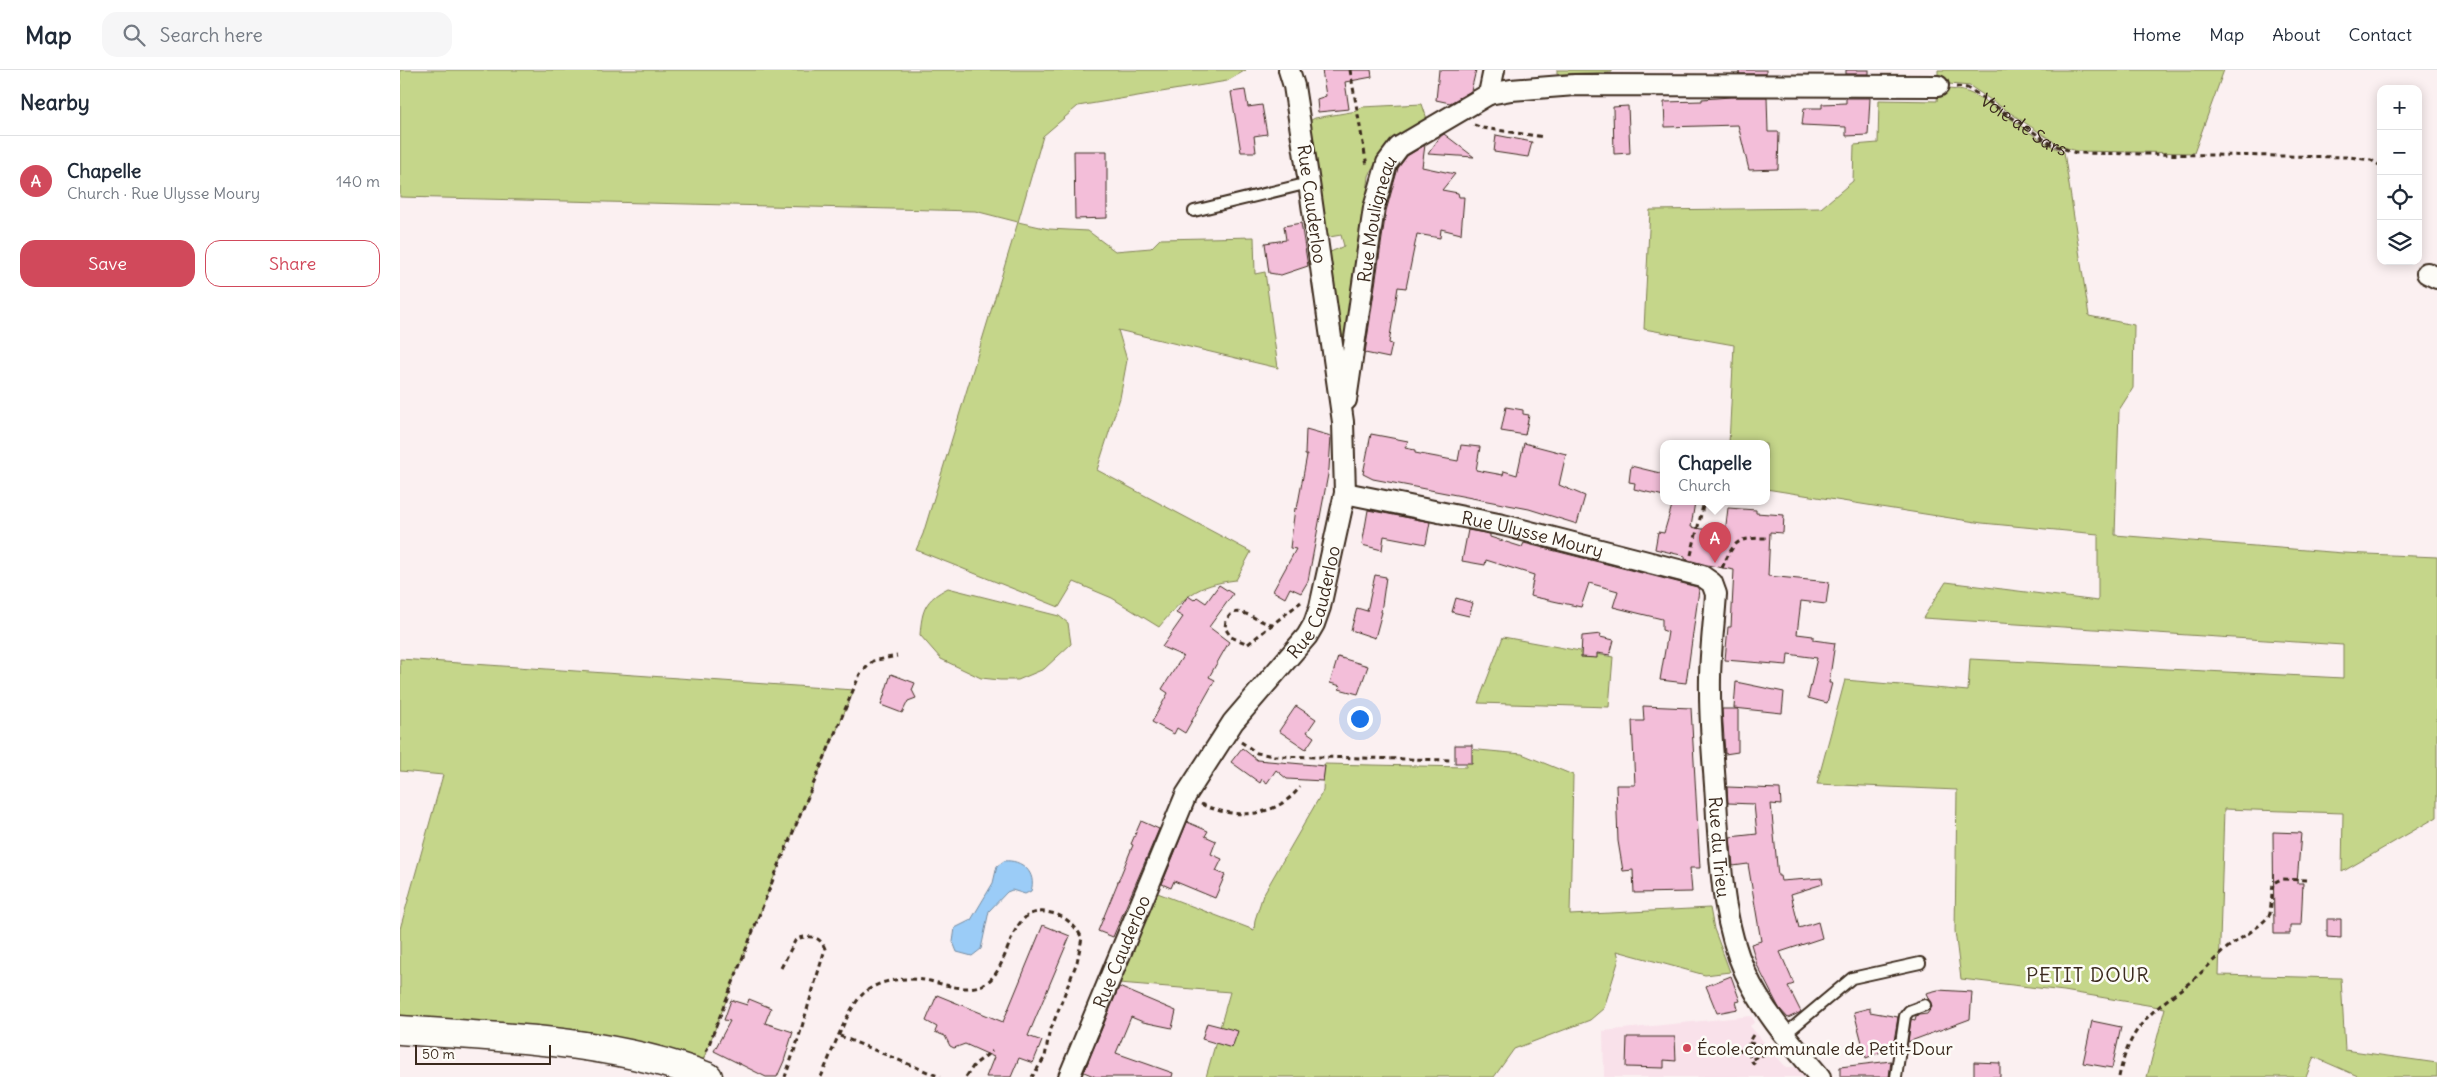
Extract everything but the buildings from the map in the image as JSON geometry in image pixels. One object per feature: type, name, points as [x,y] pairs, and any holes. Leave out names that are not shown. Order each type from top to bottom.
[{"type":"street","name":"Rue Cauderloo","points":[[1069,1077],[1186,795],[1247,703],[1291,656],[1314,624],[1320,607],[1345,493],[1343,422],[1309,183],[1290,70]]},
{"type":"street","points":[[1494,70],[1489,94],[1512,90],[1574,85],[1938,86]]},
{"type":"street","name":"Rue Mouligneau","points":[[1343,422],[1374,208],[1387,163],[1399,146],[1489,94]]},
{"type":"street","name":"Rue Ulysse Moury","points":[[1345,493],[1503,524],[1702,576],[1713,586]]},
{"type":"street","name":"Rue du Trieu","points":[[1713,586],[1710,691],[1723,893],[1733,940],[1746,973],[1772,1020],[1779,1043],[1820,1077]]},
{"type":"street","points":[[400,1030],[500,1036],[586,1048],[638,1057],[703,1075]]},
{"type":"lane","points":[[1194,211],[1309,183]]},
{"type":"lane","points":[[1779,1043],[1852,978],[1920,963]]},
{"type":"lane","points":[[1896,1077],[1905,1016],[1909,1011],[1924,1005]]},
{"type":"path","points":[[1350,70],[1367,167]]},
{"type":"path","name":"Voie de Sars","points":[[1938,86],[1967,88],[2051,144],[2076,153],[2349,157],[2371,160],[2377,164]]},
{"type":"path","points":[[1457,113],[1483,128],[1544,137]]},
{"type":"path","points":[[1688,572],[1703,505]]},
{"type":"path","points":[[1713,586],[1733,545],[1746,538],[1768,538]]},
{"type":"path","points":[[1272,624],[1266,624],[1242,611],[1238,611],[1232,613],[1226,620],[1225,628],[1231,637],[1248,644],[1303,601]]},
{"type":"path","points":[[703,1075],[774,877],[860,674],[873,661],[897,656]]},
{"type":"path","points":[[1226,732],[1258,753],[1266,756],[1451,760]]},
{"type":"path","points":[[1186,795],[1200,804],[1220,811],[1240,815],[1253,814],[1269,810],[1281,804],[1292,796],[1300,786]]},
{"type":"path","points":[[2119,1077],[2131,1038],[2143,1021],[2195,978],[2226,949],[2268,918],[2273,883],[2281,879],[2306,880]]},
{"type":"path","points":[[821,1077],[854,1004],[865,992],[877,985],[900,979],[922,980],[962,989],[984,985],[993,978],[1021,922],[1030,913],[1039,910],[1056,914],[1068,920],[1082,938],[1077,962],[1049,1034],[1045,1057],[1032,1077]]},
{"type":"path","points":[[781,968],[796,939],[812,937],[819,939],[822,943],[825,949],[785,1077]]},
{"type":"path","points":[[1753,1035],[1748,1051],[1750,1060],[1755,1065]]},
{"type":"path","points":[[840,1036],[940,1077]]},
{"type":"path","points":[[1749,1043],[1768,1047],[1768,1051]]},
{"type":"path","points":[[1750,1060],[1768,1053],[1779,1043]]},
{"type":"path","points":[[1702,1050],[1768,1051]]},
{"type":"path","points":[[966,1077],[974,1065],[992,1051]]},
{"type":"shaded area","name":"École communale de Petit-Dour","points":[[1751,1016],[1755,1022],[1750,1026],[1786,1067],[1799,1067],[1807,1077],[1604,1077],[1603,1031]]},
{"type":"green space","points":[[400,70],[1246,70],[1227,81],[1078,106],[1043,136],[1018,222],[975,211],[400,197]]},
{"type":"green space","points":[[1557,70],[1612,70],[1612,72],[1557,74]]},
{"type":"green space","points":[[1938,70],[2224,70],[2194,153],[2077,151],[2060,146],[1970,86],[1938,83]]},
{"type":"green space","points":[[1938,89],[1968,92],[1995,107],[2040,139],[2064,152],[2089,316],[2134,325],[2133,388],[2119,410],[2115,535],[2343,553],[2437,557],[2437,817],[2342,872],[2343,813],[2224,809],[2219,975],[2341,978],[2345,1050],[2437,1063],[2437,1077],[2360,1077],[2314,1057],[2306,1077],[2147,1077],[2165,1008],[2064,991],[1961,979],[1955,931],[1957,790],[1817,784],[1845,680],[1968,691],[1970,659],[2343,678],[2343,645],[1923,618],[1946,582],[2098,601],[2098,534],[1982,523],[1770,490],[1770,440],[1729,440],[1734,345],[1644,329],[1650,210],[1821,208],[1853,181],[1854,145],[1878,143],[1879,100],[1937,101]]},
{"type":"green space","points":[[1422,104],[1428,122],[1401,138],[1386,150],[1369,176],[1349,339],[1347,343],[1342,342],[1339,338],[1326,254],[1344,246],[1341,235],[1324,238],[1309,121],[1315,118],[1357,111],[1362,107]]},
{"type":"green space","points":[[1018,222],[1049,229],[1088,231],[1115,251],[1151,248],[1160,239],[1254,237],[1255,274],[1265,272],[1278,368],[1118,330],[1127,360],[1120,398],[1097,470],[1251,552],[1236,580],[1200,589],[1184,600],[1159,627],[1112,598],[1074,582],[1059,607],[916,550],[923,534]]},
{"type":"green space","points":[[948,588],[1059,616],[1068,623],[1071,644],[1044,669],[1018,680],[981,678],[941,659],[920,635],[926,606],[940,592]]},
{"type":"green space","points":[[1503,637],[1613,657],[1609,707],[1478,703]]},
{"type":"green space","points":[[400,659],[854,690],[774,877],[698,1073],[400,1030],[400,929],[443,775],[400,771]]},
{"type":"green space","points":[[1468,749],[1522,754],[1573,775],[1570,915],[1710,908],[1714,929],[1730,972],[1705,975],[1617,951],[1619,959],[1604,1008],[1590,1020],[1514,1049],[1494,1077],[1206,1077],[1230,992],[1119,983],[1155,892],[1254,930],[1255,920],[1263,895],[1323,791],[1324,764],[1466,767]]},
{"type":"water","points":[[1004,861],[1017,862],[1030,873],[1032,878],[1031,891],[1025,894],[1012,890],[1007,892],[989,911],[981,949],[972,956],[957,952],[953,942],[955,928],[971,920],[993,883],[997,866]]},
{"type":"place","name":"Chapelle","points":[[1715,563]]},
{"type":"place","name":"École communale de Petit-Dour","points":[[1687,1048]]},
{"type":"district","name":"PETIT DOUR","points":[[2088,974]]}]
